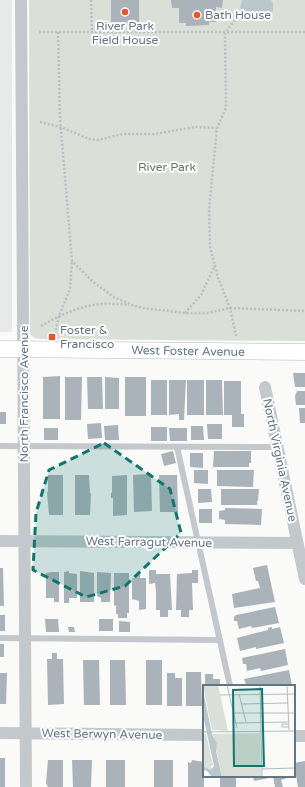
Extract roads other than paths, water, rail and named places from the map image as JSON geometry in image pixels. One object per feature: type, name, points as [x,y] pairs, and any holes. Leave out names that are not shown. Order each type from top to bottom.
[{"type":"main road","name":"West Foster Avenue","points":[[0,349],[305,352]]},
{"type":"street","name":"North Francisco Avenue","points":[[21,0],[26,787]]},
{"type":"street","name":"North Virginia Avenue","points":[[265,387],[305,579]]},
{"type":"street","name":"West Farragut Avenue","points":[[0,541],[297,543]]},
{"type":"street","name":"West Berwyn Avenue","points":[[0,733],[203,735]]},
{"type":"lane","points":[[0,446],[277,447]]},
{"type":"lane","points":[[177,447],[200,542],[230,685]]},
{"type":"lane","points":[[0,638],[220,640]]},
{"type":"place","name":"River Park Field House","points":[[125,12]]},
{"type":"place","name":"Bath House","points":[[197,15]]},
{"type":"place","name":"Foster & Francisco","points":[[52,337]]},
{"type":"park label","name":"River Park","points":[[167,167]]}]
